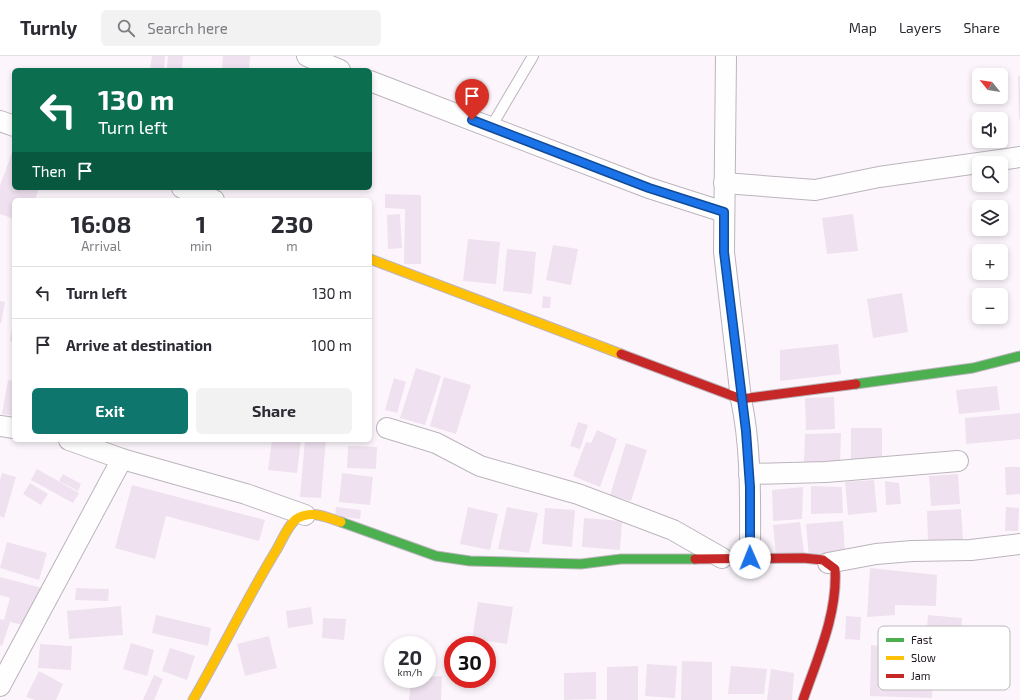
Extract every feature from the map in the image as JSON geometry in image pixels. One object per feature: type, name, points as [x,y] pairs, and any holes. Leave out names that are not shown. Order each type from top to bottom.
[{"type":"street","points":[[308,56],[335,68]]},
{"type":"street","points":[[726,56],[724,252],[744,417],[749,474],[750,558]]},
{"type":"street","points":[[372,82],[649,188],[724,212]]},
{"type":"street","points":[[0,121],[12,125]]},
{"type":"street","points":[[724,183],[815,190],[879,178],[1020,157]]},
{"type":"street","points":[[187,190],[209,198]]},
{"type":"street","points":[[372,261],[741,399],[973,368],[1020,356]]},
{"type":"street","points":[[0,426],[12,428]]},
{"type":"street","points":[[387,428],[436,443],[480,466],[578,494],[673,530],[722,558]]},
{"type":"street","points":[[75,442],[122,459],[246,494],[305,514],[316,514],[436,556],[470,561],[581,564],[621,559],[817,558],[835,569],[837,583],[803,700]]},
{"type":"street","points":[[0,686],[122,459]]},
{"type":"street","points":[[749,474],[826,472],[958,461]]},
{"type":"street","points":[[193,700],[221,652],[267,565],[294,521],[305,514]]},
{"type":"street","points":[[828,564],[876,554],[912,551],[970,550],[1020,544]]},
{"type":"lane","points":[[491,127],[533,56]]},
{"type":"building","points":[[152,56],[165,56],[164,68],[150,68]]},
{"type":"building","points":[[168,56],[183,56],[182,68],[167,68]]},
{"type":"building","points":[[223,56],[250,56],[249,68],[222,68]]},
{"type":"building","points":[[1018,76],[1020,76],[1020,119],[1019,119]]},
{"type":"building","points":[[12,153],[12,190],[38,190],[36,198],[12,198],[12,218],[0,214],[0,186]]},
{"type":"building","points":[[385,194],[421,195],[421,264],[404,264],[405,209],[385,208]]},
{"type":"building","points":[[400,214],[402,248],[388,249],[387,215]]},
{"type":"building","points":[[853,214],[858,251],[827,254],[822,218]]},
{"type":"building","points":[[468,239],[500,242],[496,284],[463,281]]},
{"type":"building","points":[[553,245],[578,249],[571,285],[546,280]]},
{"type":"building","points":[[507,249],[536,252],[532,294],[503,291]]},
{"type":"building","points":[[902,293],[908,332],[873,338],[867,299]]},
{"type":"building","points":[[543,296],[551,297],[550,308],[542,308]]},
{"type":"building","points":[[0,301],[5,302],[1,323],[0,323]]},
{"type":"building","points":[[12,328],[12,342],[10,341]]},
{"type":"building","points":[[838,344],[841,374],[780,381],[780,350]]},
{"type":"building","points":[[416,368],[441,376],[425,425],[400,418]]},
{"type":"building","points":[[444,377],[471,385],[456,434],[430,426]]},
{"type":"building","points":[[394,378],[406,382],[397,413],[385,410]]},
{"type":"building","points":[[8,380],[12,381],[12,416],[2,414]]},
{"type":"building","points":[[997,386],[1000,410],[959,414],[956,390]]},
{"type":"building","points":[[834,397],[835,429],[806,430],[805,398]]},
{"type":"building","points":[[1020,413],[1020,439],[966,444],[965,418]]},
{"type":"building","points":[[578,422],[588,425],[580,449],[570,446]]},
{"type":"building","points":[[851,428],[882,428],[882,459],[851,459]]},
{"type":"building","points":[[597,430],[617,439],[600,487],[573,476],[586,442],[591,443]]},
{"type":"building","points":[[841,433],[840,463],[804,462],[805,434]]},
{"type":"building","points":[[272,442],[301,442],[297,473],[268,470]]},
{"type":"building","points":[[305,442],[326,442],[321,498],[300,497]]},
{"type":"building","points":[[626,443],[647,450],[631,501],[610,495]]},
{"type":"building","points":[[348,446],[377,447],[376,469],[347,468]]},
{"type":"building","points":[[1005,467],[1020,467],[1020,494],[1006,495]]},
{"type":"building","points":[[37,469],[79,493],[73,503],[31,480]]},
{"type":"building","points":[[2,473],[16,477],[4,518],[0,516],[0,480]]},
{"type":"building","points":[[342,473],[373,477],[370,505],[339,502]]},
{"type":"building","points":[[63,474],[81,484],[78,491],[59,481]]},
{"type":"building","points":[[958,474],[960,504],[931,506],[929,476]]},
{"type":"building","points":[[874,480],[877,512],[848,515],[845,482]]},
{"type":"building","points":[[885,481],[899,483],[901,504],[886,505]]},
{"type":"building","points":[[30,483],[48,494],[41,505],[23,494]]},
{"type":"building","points":[[132,485],[265,520],[259,541],[166,516],[155,559],[115,548]]},
{"type":"building","points":[[811,486],[842,487],[843,513],[811,514]]},
{"type":"building","points":[[803,487],[802,519],[773,521],[772,490]]},
{"type":"building","points":[[336,507],[361,510],[360,519],[335,516]]},
{"type":"building","points":[[468,507],[498,514],[490,550],[460,544]]},
{"type":"building","points":[[507,507],[538,513],[529,553],[498,549]]},
{"type":"building","points":[[1006,507],[1019,508],[1018,531],[1005,531]]},
{"type":"building","points":[[545,508],[575,510],[572,547],[542,544]]},
{"type":"building","points":[[961,509],[963,540],[928,542],[927,511]]},
{"type":"building","points":[[584,518],[622,521],[620,550],[582,547]]},
{"type":"building","points":[[843,521],[845,554],[809,558],[806,524]]},
{"type":"building","points":[[800,522],[804,552],[776,555],[773,525]]},
{"type":"building","points":[[7,542],[47,553],[39,580],[0,568]]},
{"type":"building","points":[[870,568],[937,575],[936,606],[895,605],[895,615],[867,617]]},
{"type":"building","points":[[0,577],[42,588],[31,627],[10,622],[2,646],[0,645],[0,619],[4,620],[10,598],[0,595]]},
{"type":"building","points":[[76,588],[109,589],[108,601],[75,600]]},
{"type":"building","points":[[478,602],[513,607],[507,644],[496,642],[496,636],[472,636]]},
{"type":"building","points":[[121,606],[123,635],[69,639],[67,611]]},
{"type":"building","points":[[311,607],[313,624],[288,628],[286,611]]},
{"type":"building","points":[[156,615],[211,628],[208,646],[152,633]]},
{"type":"building","points":[[928,615],[962,618],[962,626],[927,626]]},
{"type":"building","points":[[846,616],[861,617],[860,640],[845,639]]},
{"type":"building","points":[[323,618],[346,619],[344,640],[322,638]]},
{"type":"building","points":[[269,636],[277,668],[245,676],[237,644]]},
{"type":"building","points":[[131,643],[154,650],[147,676],[123,669]]},
{"type":"building","points":[[40,644],[72,646],[71,670],[38,668]]},
{"type":"building","points":[[871,645],[878,646],[878,690],[933,690],[932,698],[870,696]]},
{"type":"building","points":[[170,648],[195,656],[187,680],[162,671]]},
{"type":"building","points":[[682,661],[712,662],[712,700],[681,700]]},
{"type":"building","points":[[647,664],[677,666],[675,698],[645,696]]},
{"type":"building","points":[[638,666],[638,700],[607,700],[607,667]]},
{"type":"building","points":[[731,666],[767,669],[764,694],[728,694]]},
{"type":"building","points":[[771,669],[794,673],[792,700],[767,700]]},
{"type":"building","points":[[39,671],[63,684],[56,700],[35,700],[26,697]]},
{"type":"building","points":[[596,672],[596,699],[564,700],[564,673]]},
{"type":"building","points":[[154,675],[163,679],[154,700],[143,700]]},
{"type":"building","points":[[436,676],[442,676],[441,700],[409,700],[410,688],[436,688]]},
{"type":"traffic: fast","points":[[856,384],[973,368],[1020,356]]},
{"type":"traffic: fast","points":[[341,522],[436,556],[470,561],[581,564],[621,559],[695,559]]},
{"type":"traffic: slow","points":[[372,260],[621,354]]},
{"type":"traffic: slow","points":[[193,700],[255,586],[292,523],[301,517],[312,514],[341,522]]},
{"type":"traffic: jam","points":[[621,354],[741,399],[856,384]]},
{"type":"traffic: jam","points":[[695,559],[803,558],[823,560],[835,569],[835,586],[830,619],[803,700]]},
{"type":"route","points":[[472,120],[649,188],[724,212],[724,252],[746,431],[750,487],[750,558]]}]
